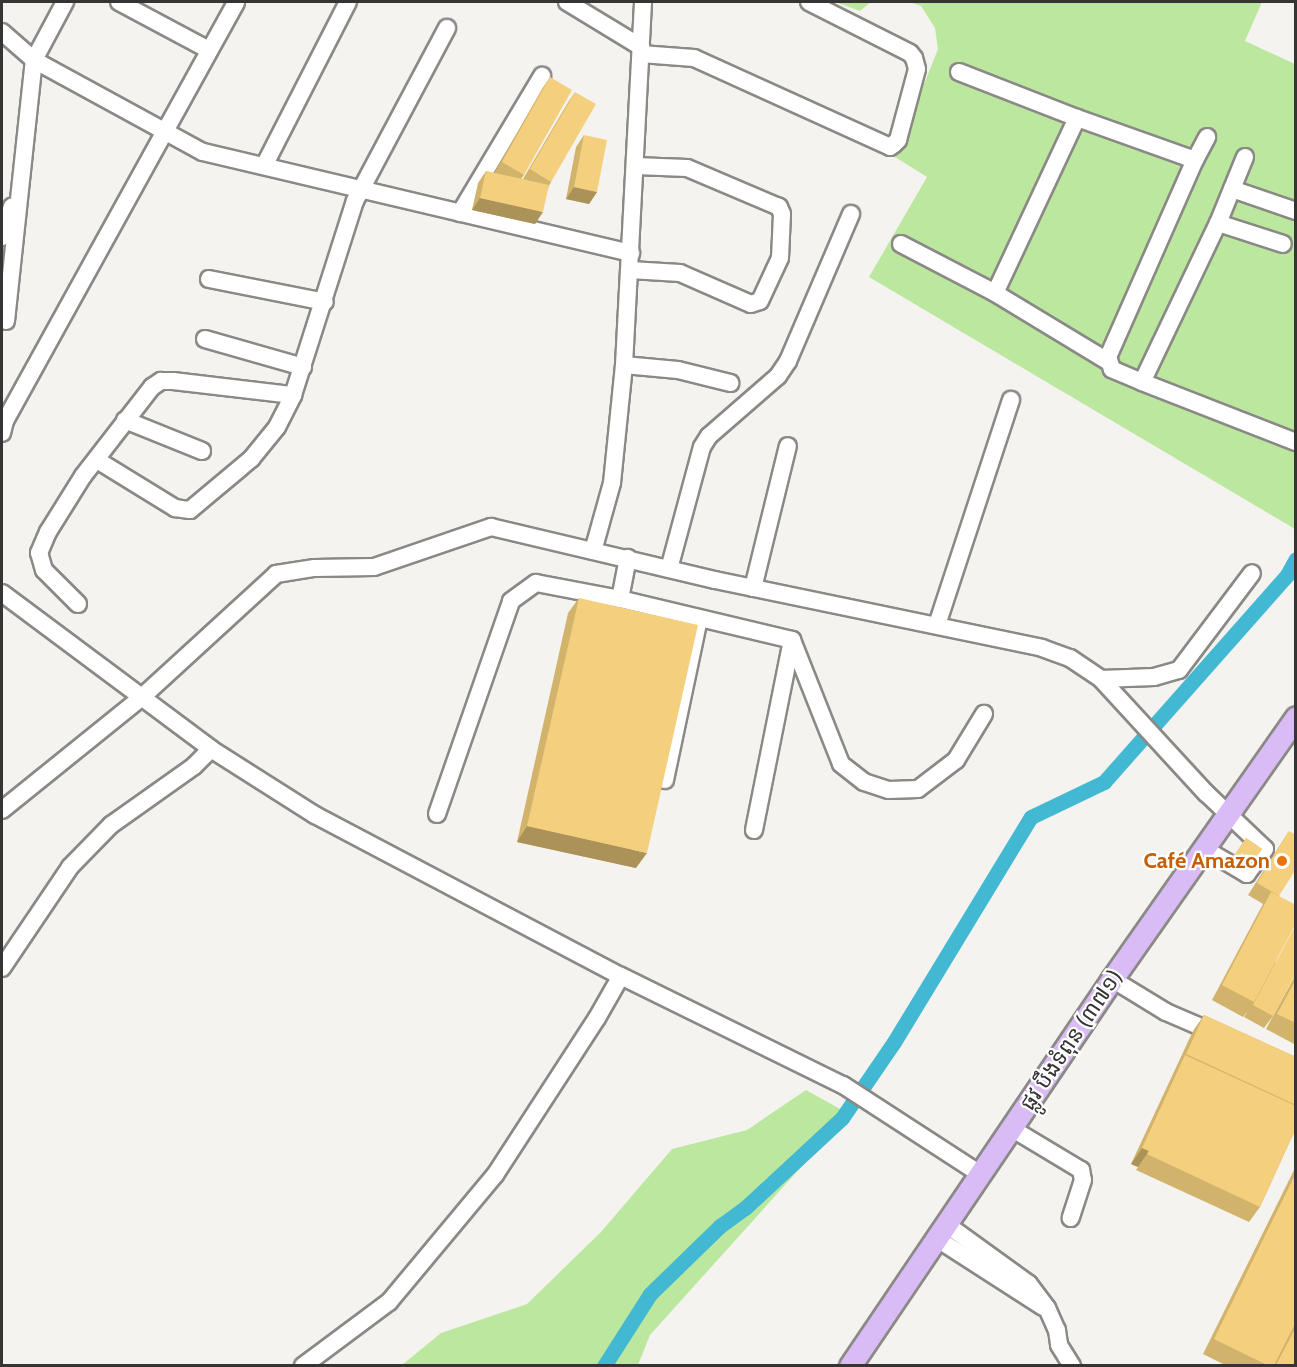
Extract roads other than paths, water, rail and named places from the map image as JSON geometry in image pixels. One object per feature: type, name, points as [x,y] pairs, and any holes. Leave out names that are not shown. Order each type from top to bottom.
[{"type":"main road","name":"ផ្លូវ បឹងទំពុន (៣៧១)","points":[[850,1365],[1112,979],[1296,717]]},
{"type":"street","points":[[6,321],[34,60],[65,2]]},
{"type":"street","points":[[123,2],[209,50]]},
{"type":"street","points":[[2,433],[5,421],[236,2]]},
{"type":"street","points":[[264,166],[348,2]]},
{"type":"street","points":[[567,2],[641,51],[694,58],[890,147],[898,140],[917,69],[914,58],[910,53],[809,2]]},
{"type":"street","points":[[593,550],[612,483],[624,365],[643,2]]},
{"type":"street","points":[[97,460],[175,508],[190,510],[251,459],[277,427],[293,395],[303,367],[355,201],[447,28]]},
{"type":"street","points":[[2,32],[34,60],[203,152],[460,213],[630,262],[680,273],[751,304],[760,301],[777,267],[782,214],[779,207],[687,168],[635,166]]},
{"type":"street","points":[[959,72],[1077,118],[1195,160]]},
{"type":"street","points":[[460,213],[542,76]]},
{"type":"street","points":[[995,293],[1077,118]]},
{"type":"street","points":[[1207,137],[1108,357],[1109,362],[1112,369],[1142,382],[1296,442]]},
{"type":"street","points":[[1142,382],[1218,223],[1245,157]]},
{"type":"street","points":[[2,237],[21,184]]},
{"type":"street","points":[[1232,189],[1296,212]]},
{"type":"street","points":[[669,569],[702,447],[709,436],[778,376],[788,362],[851,213]]},
{"type":"street","points":[[1218,223],[1283,244]]},
{"type":"street","points":[[902,244],[995,293],[1109,362]]},
{"type":"street","points":[[209,279],[324,302]]},
{"type":"street","points":[[205,339],[303,367]]},
{"type":"street","points":[[624,365],[678,370],[730,383]]},
{"type":"street","points":[[78,604],[44,570],[39,553],[48,532],[83,476],[152,387],[161,381],[293,395]]},
{"type":"street","points":[[937,625],[1011,400]]},
{"type":"street","points":[[125,420],[201,452]]},
{"type":"street","points":[[753,588],[788,446]]},
{"type":"street","points":[[2,810],[142,697],[276,574],[315,568],[374,567],[491,527],[753,588],[937,625],[1058,653],[1101,679],[1264,851],[1247,874],[1203,848]]},
{"type":"street","points":[[620,599],[628,558]]},
{"type":"street","points":[[1101,679],[1154,677],[1179,670],[1252,573]]},
{"type":"street","points":[[437,814],[511,601],[536,583],[620,599],[792,640]]},
{"type":"street","points":[[2,593],[211,749],[315,815],[621,976],[843,1086],[980,1174]]},
{"type":"street","points":[[665,780],[699,618]]},
{"type":"street","points":[[792,640],[842,764],[864,782],[889,790],[918,789],[956,760],[984,714]]},
{"type":"street","points":[[754,830],[792,640]]},
{"type":"street","points":[[2,968],[70,867],[111,825],[194,766],[211,749]]},
{"type":"street","points":[[303,1365],[390,1302],[495,1175],[597,1018],[621,976]]},
{"type":"street","points":[[1112,979],[1166,1012],[1237,1043]]},
{"type":"street","points":[[1011,1128],[1081,1170],[1083,1180],[1071,1218]]},
{"type":"street","points":[[941,1231],[1029,1284],[1047,1308],[1057,1330],[1059,1345],[1072,1365]]},
{"type":"waterway","points":[[604,1366],[650,1294],[720,1226],[745,1208],[842,1118],[894,1042],[1031,817],[1104,782],[1287,575],[1296,559]]},
{"type":"place","name":"Café Amazon","points":[[1282,861]]}]
